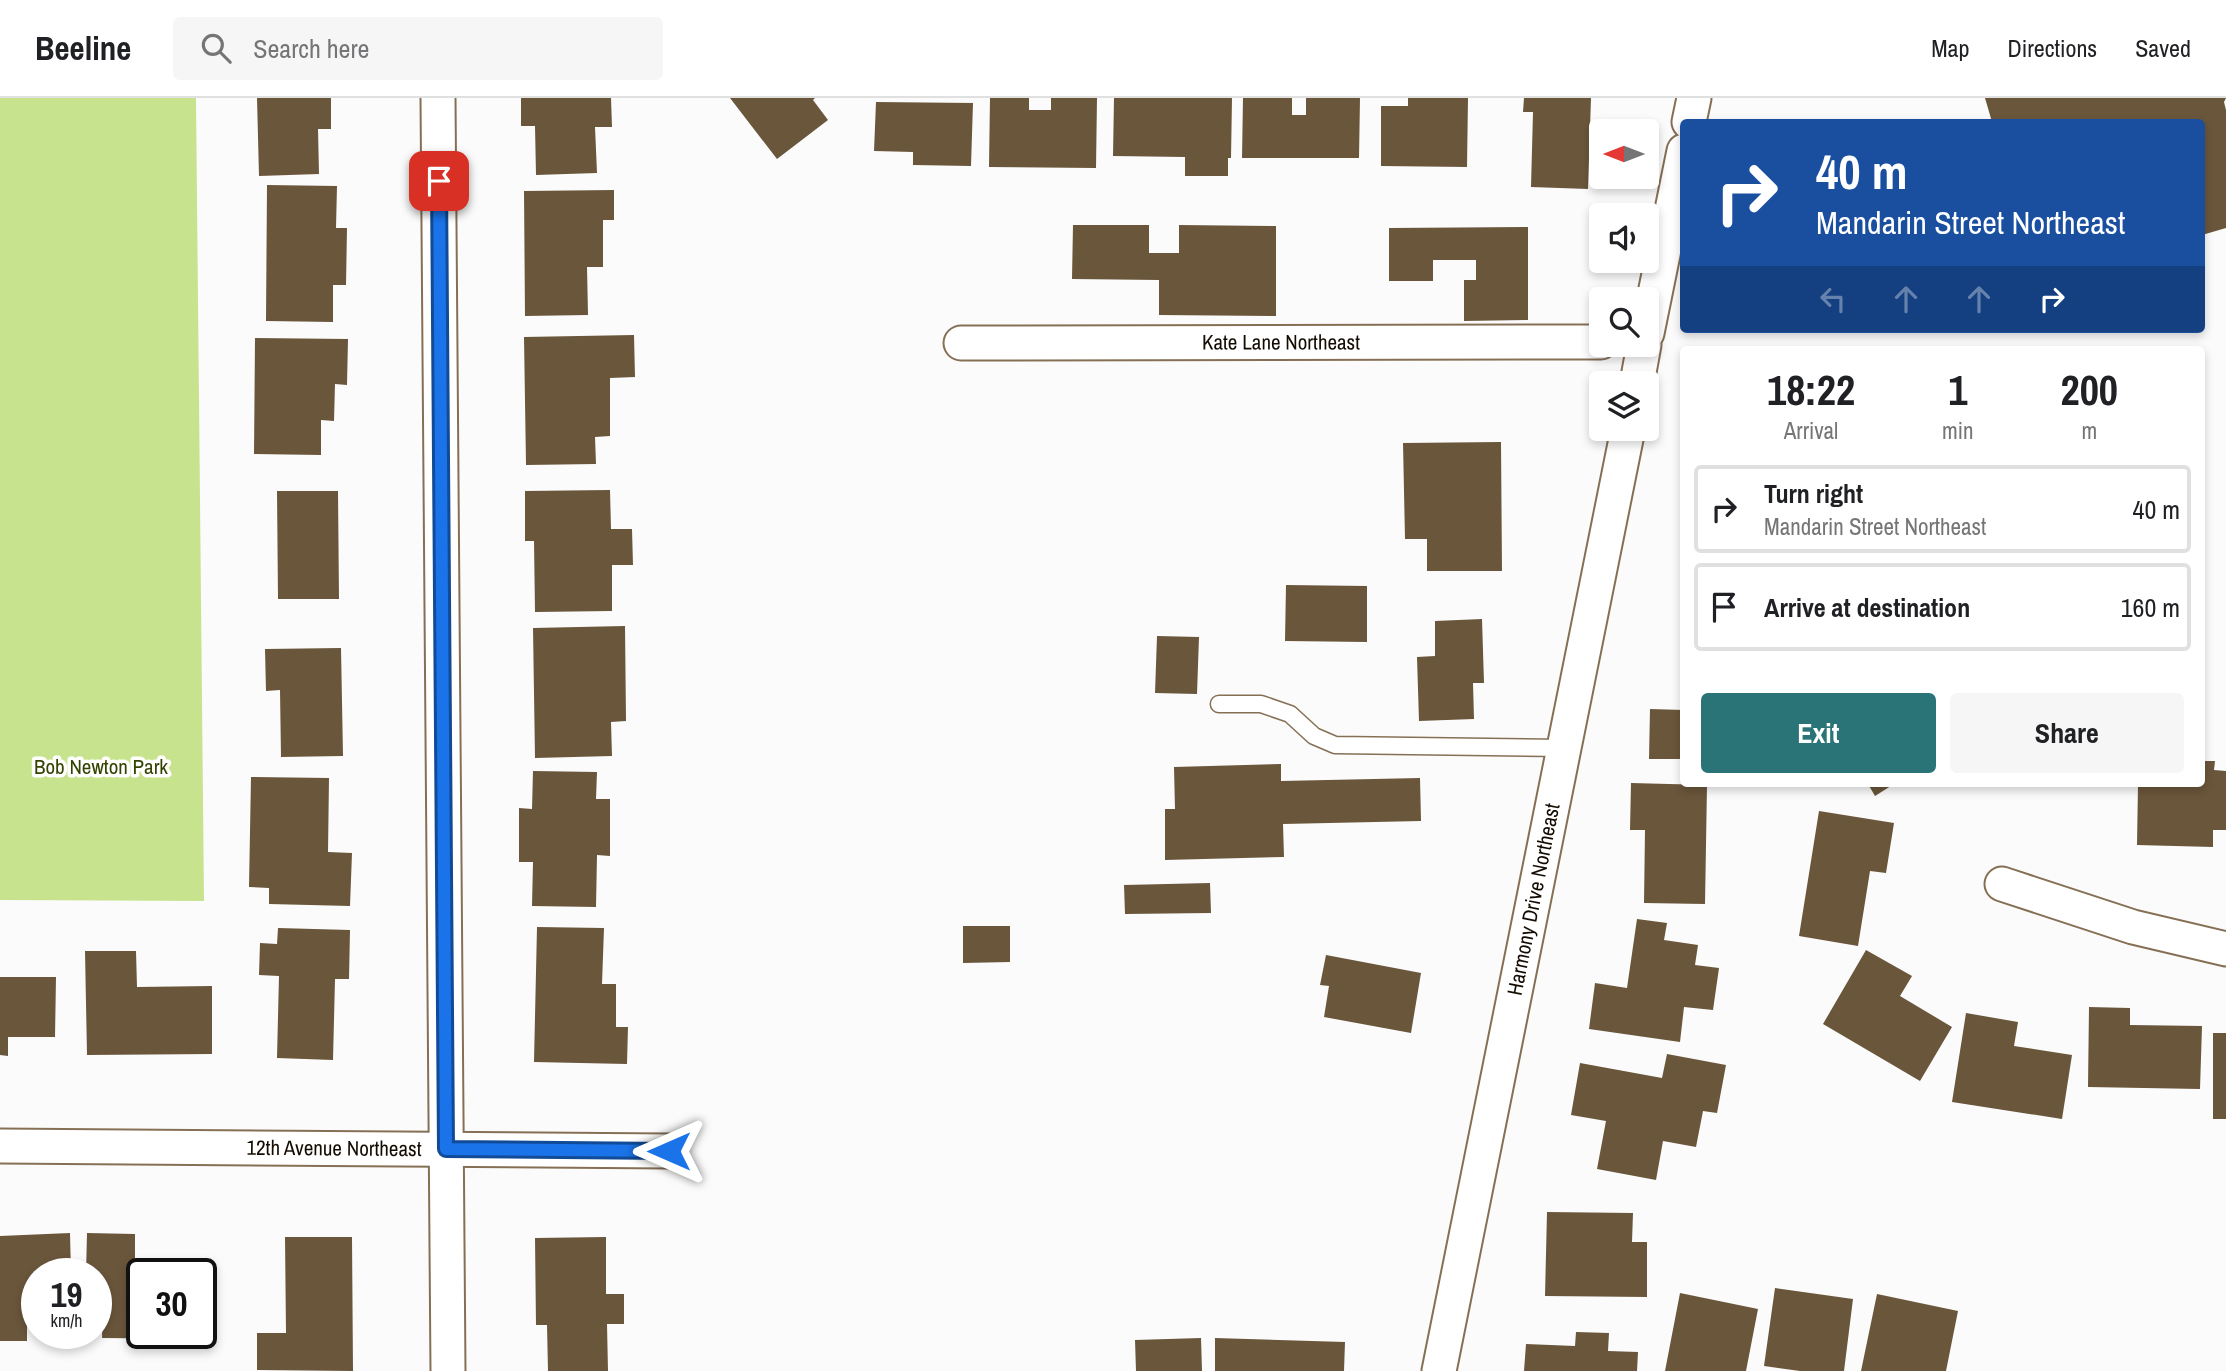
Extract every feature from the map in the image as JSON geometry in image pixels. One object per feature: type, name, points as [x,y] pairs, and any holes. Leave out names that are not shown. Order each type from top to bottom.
[{"type":"street","points":[[438,98],[448,1371]]},
{"type":"street","points":[[1690,119],[1694,98]]},
{"type":"street","points":[[1656,287],[1680,171]]},
{"type":"street","name":"Kate Lane Northeast","points":[[961,343],[1589,342]]},
{"type":"street","name":"Harmony Drive Northeast","points":[[1439,1371],[1626,441]]},
{"type":"street","points":[[2002,884],[2133,927],[2226,949]]},
{"type":"street","name":"12th Avenue Northeast","points":[[0,1146],[669,1151]]},
{"type":"lane","points":[[1219,705],[1261,704],[1290,715],[1314,736],[1335,745],[1564,748]]},
{"type":"green space","name":"Bob Newton Park","points":[[0,98],[196,98],[204,901],[0,900]]},
{"type":"building","points":[[257,98],[331,98],[331,129],[318,129],[319,174],[259,176]]},
{"type":"building","points":[[521,98],[611,98],[612,127],[595,127],[597,173],[536,175],[535,126],[521,126]]},
{"type":"building","points":[[730,98],[815,98],[813,100],[828,120],[777,159]]},
{"type":"building","points":[[990,98],[1029,98],[1029,110],[1051,110],[1051,98],[1097,98],[1096,168],[989,167]]},
{"type":"building","points":[[1114,98],[1232,98],[1228,176],[1185,176],[1185,157],[1113,156]]},
{"type":"building","points":[[1243,98],[1292,98],[1292,115],[1306,115],[1306,98],[1360,98],[1359,158],[1242,158]]},
{"type":"building","points":[[1408,98],[1468,98],[1467,167],[1381,166],[1381,106],[1408,106]]},
{"type":"building","points":[[1524,98],[1591,98],[1588,189],[1531,187],[1533,112],[1523,112]]},
{"type":"building","points":[[1985,98],[2226,98],[2226,228],[2205,234],[2205,119],[1991,119]]},
{"type":"building","points":[[876,102],[973,103],[971,166],[913,165],[913,152],[874,151]]},
{"type":"building","points":[[267,185],[337,186],[336,228],[347,228],[346,285],[333,285],[333,322],[266,321]]},
{"type":"building","points":[[614,190],[614,220],[603,220],[603,267],[587,267],[588,315],[525,316],[524,191]]},
{"type":"building","points":[[1073,225],[1149,225],[1149,253],[1179,253],[1179,225],[1276,226],[1276,316],[1159,315],[1159,280],[1072,279]]},
{"type":"building","points":[[1528,227],[1528,320],[1464,321],[1464,280],[1476,280],[1476,260],[1433,260],[1433,281],[1389,281],[1389,228]]},
{"type":"building","points":[[634,335],[635,377],[610,378],[610,436],[595,437],[596,464],[526,465],[524,337]]},
{"type":"building","points":[[255,338],[348,339],[347,385],[335,384],[334,421],[321,420],[321,455],[254,454]]},
{"type":"building","points":[[1501,442],[1502,571],[1427,571],[1427,539],[1405,539],[1403,443]]},
{"type":"building","points":[[610,490],[611,529],[632,529],[633,565],[612,565],[612,611],[535,612],[534,541],[525,541],[525,491]]},
{"type":"building","points":[[277,491],[338,491],[339,599],[278,599]]},
{"type":"building","points":[[1286,585],[1367,586],[1367,642],[1285,641]]},
{"type":"building","points":[[1482,619],[1484,683],[1473,683],[1474,719],[1419,721],[1417,657],[1435,656],[1435,621]]},
{"type":"building","points":[[625,626],[626,721],[611,722],[612,756],[535,758],[533,628]]},
{"type":"building","points":[[1157,636],[1199,637],[1197,694],[1155,693]]},
{"type":"building","points":[[341,648],[343,756],[281,757],[280,690],[266,691],[265,649]]},
{"type":"building","points":[[1650,709],[1680,710],[1680,759],[1649,759]]},
{"type":"building","points":[[2205,761],[2215,761],[2214,770],[2226,771],[2226,830],[2213,830],[2213,847],[2137,845],[2138,787],[2205,787]]},
{"type":"building","points":[[1281,764],[1281,781],[1420,778],[1421,821],[1283,824],[1284,857],[1165,860],[1165,809],[1175,809],[1174,767]]},
{"type":"building","points":[[533,771],[597,772],[596,799],[610,799],[610,856],[597,855],[596,907],[532,906],[533,862],[519,862],[519,808],[532,809]]},
{"type":"building","points":[[251,777],[329,778],[328,852],[352,853],[350,906],[269,904],[269,888],[249,887]]},
{"type":"building","points":[[1631,783],[1707,787],[1705,904],[1644,903],[1645,830],[1630,830]]},
{"type":"building","points":[[1870,787],[1889,787],[1875,796]]},
{"type":"building","points":[[1819,811],[1894,823],[1886,873],[1870,871],[1858,946],[1799,936]]},
{"type":"building","points":[[1210,883],[1211,913],[1125,914],[1124,885]]},
{"type":"building","points":[[1637,919],[1667,923],[1664,940],[1698,945],[1695,965],[1719,968],[1713,1010],[1684,1007],[1680,1042],[1589,1029],[1595,983],[1627,988]]},
{"type":"building","points":[[963,926],[1010,926],[1010,962],[963,963]]},
{"type":"building","points":[[537,927],[604,928],[602,984],[616,984],[616,1027],[628,1027],[627,1064],[534,1062]]},
{"type":"building","points":[[278,928],[350,930],[349,979],[335,979],[333,1060],[277,1058],[279,976],[259,975],[260,943],[277,944]]},
{"type":"building","points":[[1866,950],[1912,976],[1900,996],[1952,1027],[1920,1081],[1823,1024]]},
{"type":"building","points":[[85,951],[136,951],[137,987],[212,986],[212,1054],[87,1055]]},
{"type":"building","points":[[1326,955],[1421,973],[1411,1033],[1324,1017],[1329,986],[1320,985]]},
{"type":"building","points":[[0,977],[56,977],[55,1037],[8,1037],[8,1056],[0,1055]]},
{"type":"building","points":[[2089,1007],[2130,1008],[2130,1025],[2202,1026],[2200,1089],[2088,1087]]},
{"type":"building","points":[[1966,1013],[2018,1022],[2014,1046],[2072,1055],[2062,1119],[1952,1102]]},
{"type":"building","points":[[2213,1033],[2226,1033],[2226,1119],[2213,1119]]},
{"type":"building","points":[[1667,1054],[1726,1065],[1717,1113],[1703,1111],[1696,1147],[1663,1141],[1656,1180],[1597,1169],[1606,1121],[1571,1115],[1580,1063],[1662,1078]]},
{"type":"building","points":[[1547,1212],[1633,1213],[1632,1242],[1647,1242],[1647,1297],[1545,1296]]},
{"type":"building","points":[[70,1233],[71,1258],[21,1258],[21,1341],[0,1341],[0,1236]]},
{"type":"building","points":[[87,1233],[135,1234],[135,1258],[126,1258],[126,1338],[112,1338],[112,1258],[86,1258]]},
{"type":"building","points":[[285,1237],[352,1237],[353,1371],[257,1370],[257,1333],[286,1333]]},
{"type":"building","points":[[606,1237],[606,1294],[624,1294],[624,1324],[607,1324],[608,1371],[548,1371],[547,1325],[536,1325],[535,1238]]},
{"type":"building","points":[[1775,1288],[1853,1299],[1844,1371],[1800,1371],[1764,1366]]},
{"type":"building","points":[[1680,1293],[1758,1309],[1746,1371],[1665,1371]]},
{"type":"building","points":[[1877,1294],[1958,1311],[1946,1371],[1861,1371]]},
{"type":"building","points":[[1576,1332],[1609,1333],[1608,1351],[1638,1352],[1637,1371],[1524,1371],[1526,1344],[1575,1346]]},
{"type":"building","points":[[1201,1338],[1202,1371],[1136,1371],[1135,1340]]},
{"type":"building","points":[[1215,1338],[1345,1342],[1344,1371],[1215,1371]]},
{"type":"route","points":[[439,181],[446,1149],[669,1151]]}]
